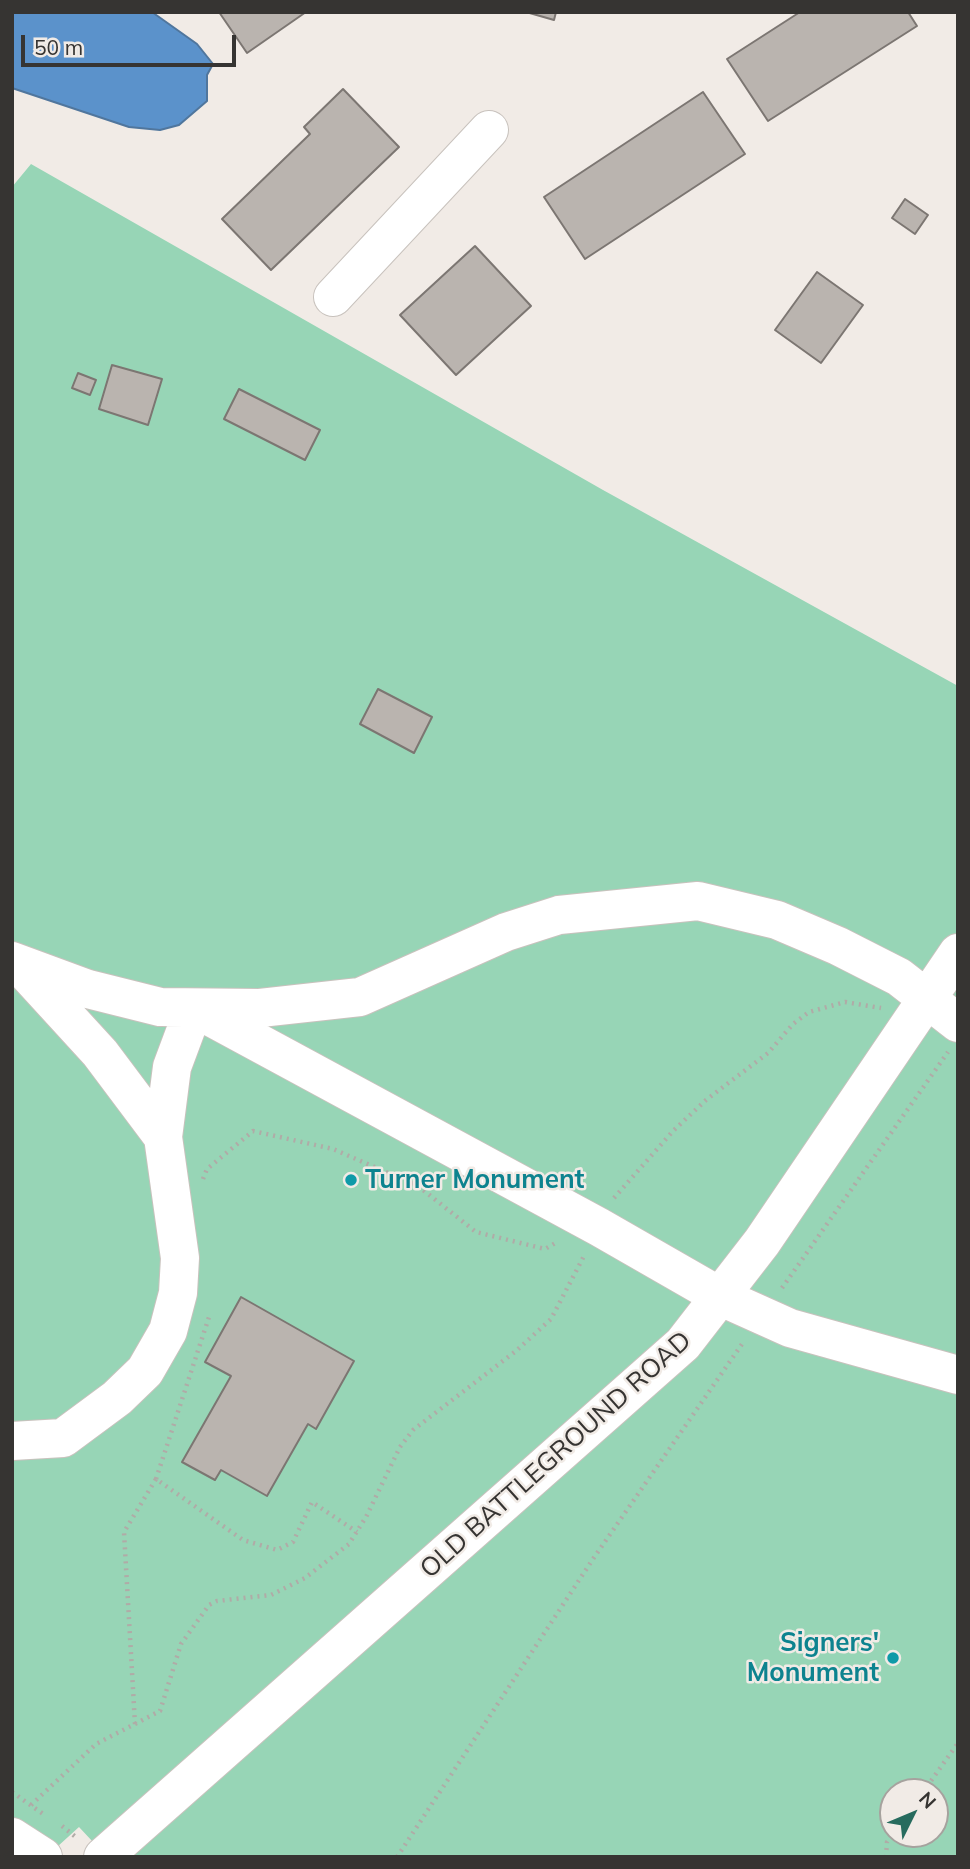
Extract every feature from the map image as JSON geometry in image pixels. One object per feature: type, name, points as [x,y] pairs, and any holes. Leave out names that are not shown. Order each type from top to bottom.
[{"type":"street","points":[[333,297],[489,130]]},
{"type":"street","points":[[15,962],[124,999],[160,1007],[260,1008],[359,997],[506,932],[559,915],[698,901],[777,920],[899,976],[927,998],[956,1034]]},
{"type":"street","name":"OLD BATTLEGROUND ROAD","points":[[103,1857],[683,1344],[721,1297],[958,953]]},
{"type":"street","points":[[15,962],[100,1054],[163,1137]]},
{"type":"street","points":[[12,1441],[63,1438],[117,1398],[145,1371],[168,1331],[178,1293],[180,1258],[163,1137],[172,1067],[194,1008]]},
{"type":"street","points":[[194,1008],[594,1224],[721,1297],[789,1328],[958,1374]]},
{"type":"street","points":[[21,1821],[43,1857]]},
{"type":"path","points":[[21,1821],[96,1744],[160,1712],[181,1644],[209,1605],[217,1601],[254,1599],[289,1587],[321,1568],[349,1544],[400,1447],[413,1430],[516,1351],[551,1319],[594,1224],[655,1149],[706,1100],[768,1053],[793,1024],[825,1005],[845,1002],[892,1010]]},
{"type":"path","points":[[781,1289],[956,1034]]},
{"type":"path","points":[[202,1181],[207,1169],[253,1131],[333,1149],[418,1186],[476,1232],[544,1250],[594,1224]]},
{"type":"path","points":[[135,1724],[124,1531],[156,1479],[208,1326],[209,1312]]},
{"type":"path","points":[[397,1857],[593,1559],[746,1337]]},
{"type":"path","points":[[156,1479],[243,1540],[276,1550],[293,1542],[312,1502],[357,1532]]},
{"type":"path","points":[[933,1778],[958,1743]]},
{"type":"green space","points":[[31,164],[603,490],[958,686],[958,1857],[107,1857],[79,1827],[46,1857],[12,1857],[12,187]]},
{"type":"water","points":[[12,12],[152,12],[197,44],[213,64],[207,75],[207,101],[179,125],[160,130],[129,127],[12,88]]},
{"type":"building","points":[[219,12],[306,12],[247,53]]},
{"type":"building","points":[[526,12],[556,12],[554,20]]},
{"type":"building","points":[[800,12],[908,12],[917,26],[768,121],[727,59]]},
{"type":"building","points":[[343,89],[399,147],[271,270],[222,219],[310,134],[304,127]]},
{"type":"building","points":[[703,92],[745,154],[585,259],[544,197]]},
{"type":"building","points":[[905,199],[928,215],[915,234],[892,218]]},
{"type":"building","points":[[475,246],[531,306],[456,375],[400,315]]},
{"type":"building","points":[[817,272],[863,305],[821,363],[775,330]]},
{"type":"building","points":[[112,365],[162,379],[148,425],[99,409]]},
{"type":"building","points":[[78,373],[96,380],[90,395],[72,388]]},
{"type":"building","points":[[239,389],[320,430],[305,460],[224,419]]},
{"type":"building","points":[[378,689],[432,717],[414,753],[360,724]]},
{"type":"building","points":[[241,1297],[354,1361],[316,1429],[308,1424],[267,1496],[221,1470],[215,1480],[182,1462],[231,1376],[205,1362]]},
{"type":"place","name":"Turner Monument","points":[[351,1180]]},
{"type":"place","name":"Signers' Monument","points":[[893,1658]]}]
